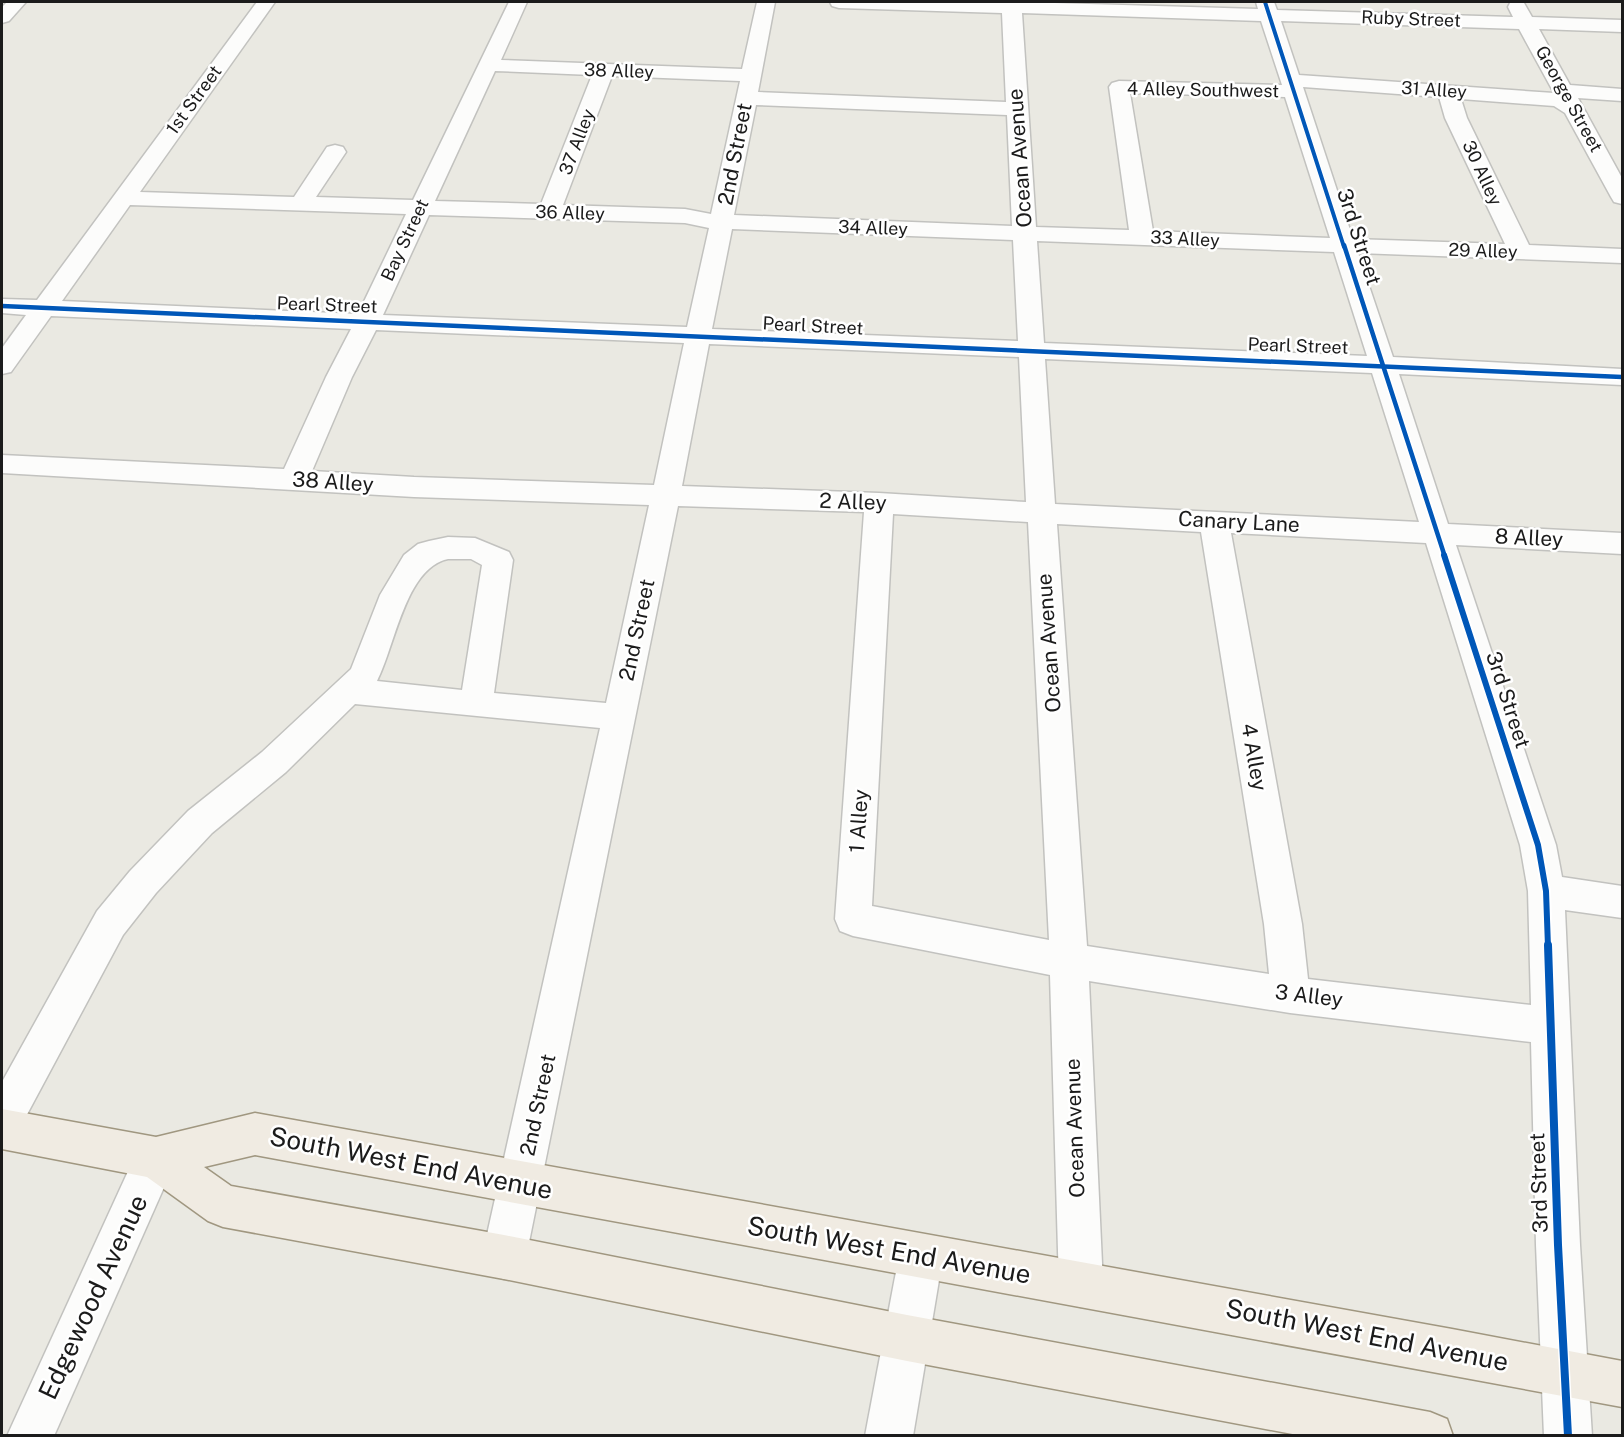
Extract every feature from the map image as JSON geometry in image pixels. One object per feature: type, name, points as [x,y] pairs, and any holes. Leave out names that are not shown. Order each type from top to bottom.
[{"type":"main road","name":"South West End Avenue","points":[[2,1129],[156,1158],[255,1134],[1081,1285],[1239,1311],[1623,1384]]},
{"type":"main road","name":"South West End Avenue","points":[[156,1158],[222,1206],[504,1257],[906,1338],[1430,1436]]},
{"type":"street","points":[[2,16],[16,2]]},
{"type":"street","name":"1st Street","points":[[2,366],[266,2]]},
{"type":"street","name":"Bay Street","points":[[294,479],[339,377],[368,322],[518,2]]},
{"type":"street","name":"2nd Street","points":[[504,1257],[666,495],[766,2]]},
{"type":"street","name":"Ruby Street","points":[[839,2],[1267,8],[1527,23],[1623,26]]},
{"type":"street","name":"George Street","points":[[1514,2],[1566,91],[1623,197]]},
{"type":"street","name":"Ocean Avenue","points":[[1012,5],[1069,961],[1081,1285]]},
{"type":"street","name":"3rd Street","points":[[1267,8],[1538,845],[1546,891],[1563,1372],[1568,1436]]},
{"type":"street","name":"38 Alley","points":[[487,65],[604,70],[748,87],[1017,109]]},
{"type":"street","name":"37 Alley","points":[[549,213],[604,70]]},
{"type":"street","name":"31 Alley","points":[[1292,86],[1448,91],[1559,100],[1575,110]]},
{"type":"street","name":"4 Alley Southwest","points":[[1142,237],[1119,87],[1292,86]]},
{"type":"street","name":"30 Alley","points":[[1448,91],[1456,118],[1520,252]]},
{"type":"street","points":[[1566,91],[1623,95]]},
{"type":"street","points":[[123,198],[300,204],[335,152]]},
{"type":"street","name":"36 Alley","points":[[300,204],[685,216],[721,221]]},
{"type":"street","name":"34 Alley","points":[[721,221],[1026,234]]},
{"type":"street","name":"33 Alley","points":[[1026,234],[1344,246]]},
{"type":"street","name":"29 Alley","points":[[1344,246],[1623,256]]},
{"type":"street","name":"Pearl Street","points":[[2,306],[1623,377]]},
{"type":"street","name":"38 Alley","points":[[2,464],[414,487],[666,495]]},
{"type":"street","name":"2 Alley","points":[[666,495],[879,503],[1041,513]]},
{"type":"street","name":"1 Alley","points":[[879,503],[853,919],[1069,961]]},
{"type":"street","name":"Canary Lane","points":[[1041,513],[1436,533]]},
{"type":"street","name":"4 Alley","points":[[1214,521],[1283,924],[1290,994]]},
{"type":"street","name":"8 Alley","points":[[1436,533],[1623,543]]},
{"type":"street","points":[[2,1121],[110,923],[136,890],[200,822],[274,762],[364,676],[395,595],[415,563],[429,552],[448,548],[476,549],[498,560],[478,694],[473,704]]},
{"type":"street","points":[[349,691],[619,717]]},
{"type":"street","points":[[1546,891],[1623,902]]},
{"type":"street","name":"3 Alley","points":[[1069,961],[1290,994],[1551,1026]]},
{"type":"street","name":"Edgewood Avenue","points":[[30,1436],[156,1158]]},
{"type":"street","points":[[889,1436],[921,1256]]},
{"type":"cycle path","points":[[1265,2],[1538,845],[1546,891],[1558,1245],[1568,1436]]},
{"type":"cycle path","points":[[2,306],[1622,377]]}]
